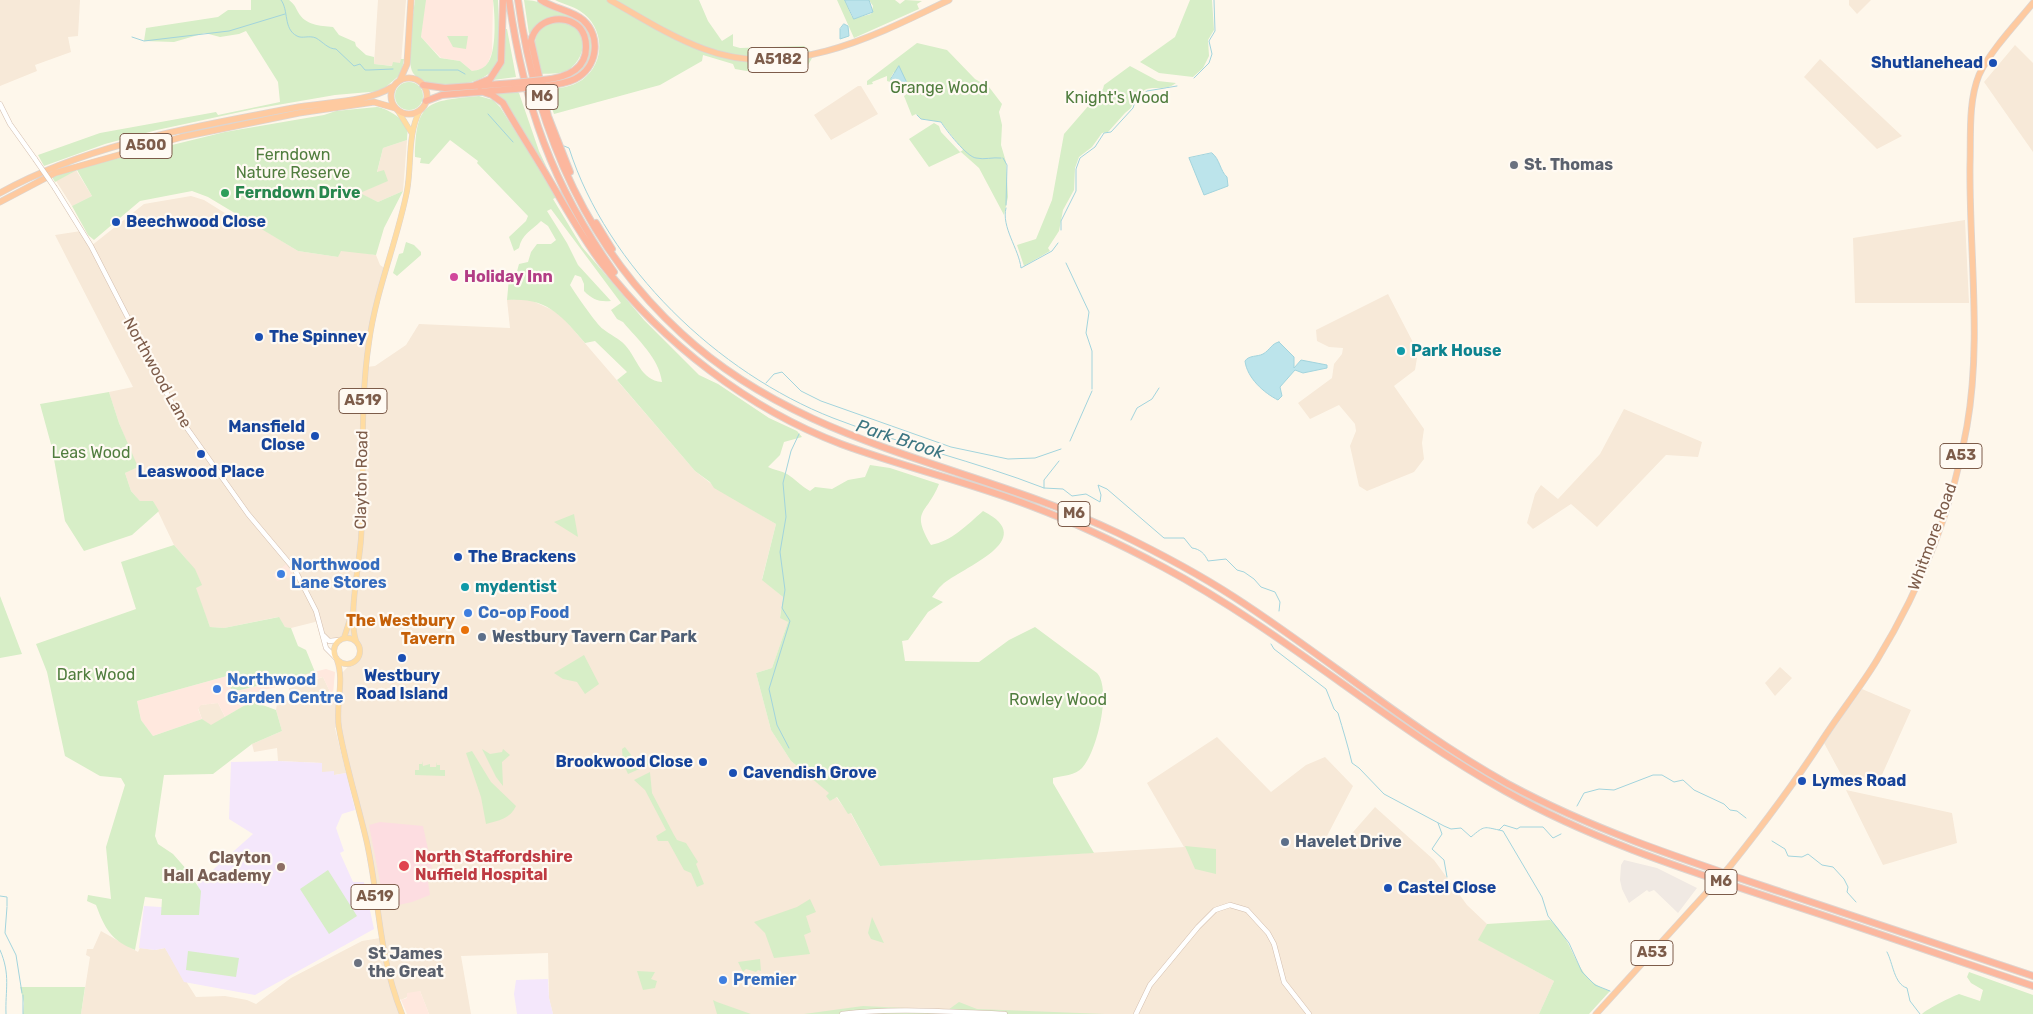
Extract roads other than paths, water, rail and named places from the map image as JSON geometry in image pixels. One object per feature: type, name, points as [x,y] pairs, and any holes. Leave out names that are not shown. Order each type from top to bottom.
[{"type":"highway","points":[[407,64],[415,79],[423,85],[426,91],[426,101],[420,110],[411,114],[397,109],[390,98],[392,87],[400,80],[407,64],[411,0]]},
{"type":"highway","name":"M6","points":[[426,101],[442,95],[478,88],[490,79],[501,62],[503,0]]},
{"type":"highway","name":"M6","points":[[509,0],[528,100],[552,167],[594,244],[617,277],[677,341]]},
{"type":"highway","name":"M6","points":[[518,0],[528,60],[538,100],[559,161],[602,242],[629,277],[683,335],[722,367],[777,402],[812,421],[870,443],[1033,497],[1112,530],[1164,556],[1234,597],[1442,743],[1525,792],[1585,821],[1673,856],[2033,976]]},
{"type":"highway","name":"M6","points":[[423,85],[445,88],[514,86],[568,82],[582,74],[593,60],[595,49],[593,36],[584,21],[541,0]]},
{"type":"highway","name":"A5182","points":[[610,0],[658,28],[703,49],[746,58],[779,60],[823,52],[864,39],[949,0]]},
{"type":"highway","name":"Whitmore Road","points":[[1596,1014],[1708,891],[1772,815],[1877,660],[1921,577],[1937,536],[1958,466],[1972,391],[1970,180],[1973,102],[1977,81],[1983,67],[2033,3]]},
{"type":"highway","name":"M6","points":[[543,83],[567,75],[577,69],[583,61],[586,39],[582,30],[574,24],[556,20],[540,25],[532,36],[532,54],[548,116],[563,158],[593,218],[629,277]]},
{"type":"highway","points":[[400,80],[415,79]]},
{"type":"highway","name":"A500","points":[[0,193],[56,165],[99,151],[191,128],[297,107],[376,95],[392,87]]},
{"type":"highway","name":"M6","points":[[478,88],[503,103],[573,220],[603,265],[640,308],[677,341],[731,384],[778,413],[832,440],[1031,506],[1106,538],[1197,585],[1230,605],[1434,749],[1505,791],[1557,818],[1608,841],[1682,869],[2033,986]]},
{"type":"highway","name":"A500","points":[[0,202],[55,173],[182,137],[299,113],[374,102],[397,109]]},
{"type":"main road","points":[[397,109],[408,123],[411,133]]},
{"type":"main road","name":"A519","points":[[411,133],[420,110]]},
{"type":"main road","name":"Clayton Road","points":[[341,677],[360,654],[356,641],[355,598],[362,508],[363,407],[367,355],[376,303],[401,217],[410,175],[411,133]]},
{"type":"main road","name":"Clayton Road","points":[[355,598],[350,624],[334,649],[341,677],[339,726],[367,843],[384,958],[391,988],[402,1014]]},
{"type":"main road","points":[[342,639],[356,641]]},
{"type":"main road","points":[[336,659],[344,664],[351,664]]},
{"type":"street","name":"Northwood Lane","points":[[0,104],[10,124],[55,188],[91,246],[179,416],[248,514],[292,565],[312,601],[326,648],[336,659]]},
{"type":"street","points":[[323,635],[329,641],[342,639]]},
{"type":"street","points":[[1136,1014],[1150,985],[1198,927],[1215,910],[1230,905],[1247,910],[1268,933],[1274,944],[1284,982],[1309,1014]]},
{"type":"street","points":[[842,1014],[881,1011],[1005,1014]]},
{"type":"water","points":[[845,0],[869,0],[873,12],[854,19]]},
{"type":"water","points":[[844,24],[848,26],[849,36],[840,39],[840,29]]},
{"type":"water","points":[[899,66],[907,83],[903,85],[892,83],[891,79]]},
{"type":"water","points":[[1212,153],[1217,158],[1227,177],[1228,186],[1204,195],[1189,158]]},
{"type":"water","points":[[1279,342],[1294,357],[1294,368],[1301,360],[1327,365],[1327,368],[1303,373],[1295,370],[1280,387],[1282,396],[1278,400],[1257,384],[1249,373],[1245,361],[1263,354]]},
{"type":"waterway","name":"Park Brook","points":[[281,0],[290,29],[297,36],[316,38],[328,47],[336,49],[354,66],[360,64],[365,70],[393,69]]},
{"type":"waterway","points":[[1194,78],[1209,63],[1212,54],[1209,41],[1215,31],[1214,0]]},
{"type":"waterway","points":[[132,37],[144,41],[229,31],[285,14]]},
{"type":"waterway","name":"Park Brook","points":[[418,70],[458,70],[465,74]]},
{"type":"waterway","points":[[1061,230],[1061,221],[1076,191],[1076,169],[1080,158],[1095,147],[1104,133],[1111,132],[1133,108],[1136,99],[1147,91],[1177,86]]},
{"type":"waterway","name":"Park Brook","points":[[488,114],[513,142]]},
{"type":"waterway","points":[[917,115],[921,119],[941,122],[957,143],[972,156],[982,159],[1001,158]]},
{"type":"waterway","name":"Park Brook","points":[[564,146],[569,148],[587,192],[610,234],[639,274],[672,311],[709,344],[749,374],[790,398],[833,418],[885,437],[992,469],[1044,488],[1063,489],[1072,496],[1086,494],[1100,502],[1101,495],[1098,485],[1107,489],[1164,538],[1184,538],[1192,548],[1202,552],[1208,561],[1226,559],[1237,570],[1244,572],[1254,579],[1261,587],[1275,592],[1280,602],[1279,611]]},
{"type":"waterway","points":[[1003,158],[1007,165],[1006,205]]},
{"type":"waterway","points":[[1006,208],[1006,223],[1021,268],[1052,251],[1058,243]]},
{"type":"waterway","points":[[1066,263],[1089,312],[1086,333],[1092,351],[1092,389]]},
{"type":"waterway","points":[[766,383],[774,374],[782,372],[801,391],[821,401],[951,447],[1008,459],[1035,458],[1061,449]]},
{"type":"waterway","points":[[1131,420],[1137,408],[1152,399],[1159,388]]},
{"type":"waterway","points":[[1070,441],[1092,391]]},
{"type":"waterway","points":[[789,748],[777,725],[769,689],[790,621],[782,608],[785,590],[780,552],[786,517],[783,483],[791,451],[799,434]]},
{"type":"waterway","points":[[1044,488],[1044,480],[1059,461]]},
{"type":"waterway","name":"Park Brook","points":[[1271,644],[1274,649],[1326,689],[1334,709],[1338,713],[1352,763],[1384,794],[1444,826],[1451,829],[1461,828],[1471,837],[1482,829],[1499,830],[1504,825],[1517,829],[1520,827],[1543,827],[1553,838],[1561,834]]},
{"type":"waterway","name":"Park Brook","points":[[1577,806],[1584,793],[1599,789],[1614,790],[1653,775],[1662,775],[1674,782],[1683,780],[1694,790],[1724,804],[1730,810],[1737,811],[1746,818]]},
{"type":"waterway","points":[[1438,823],[1442,834],[1432,849],[1444,860],[1447,877]]},
{"type":"waterway","points":[[1499,830],[1503,831],[1542,897],[1548,916],[1569,943],[1582,972],[1595,985],[1610,991]]},
{"type":"waterway","name":"Park Brook","points":[[1772,841],[1785,849],[1788,856],[1802,857],[1808,854],[1822,865],[1833,867],[1844,879],[1848,887],[1847,892],[1856,902]]},
{"type":"waterway","points":[[0,896],[7,897],[7,906]]},
{"type":"waterway","points":[[7,907],[5,933],[16,955],[22,993]]},
{"type":"waterway","points":[[0,950],[6,975],[6,1014]]},
{"type":"waterway","name":"Park Brook","points":[[1887,952],[1899,982],[1907,988],[1910,1001],[1920,1014]]},
{"type":"waterway","points":[[23,995],[23,1014]]},
{"type":"place","name":"Shutlanehead","points":[[1993,63]]},
{"type":"place","name":"St. Thomas","points":[[1514,165]]},
{"type":"place","name":"Ferndown Drive","points":[[225,193]]},
{"type":"place","name":"Beechwood Close","points":[[116,222]]},
{"type":"place","name":"Holiday Inn","points":[[454,277]]},
{"type":"place","name":"The Spinney","points":[[259,337]]},
{"type":"place","name":"Park House","points":[[1401,351]]},
{"type":"place","name":"Mansfield Close","points":[[315,436]]},
{"type":"place","name":"Leaswood Place","points":[[201,454]]},
{"type":"place","name":"The Brackens","points":[[458,557]]},
{"type":"place","name":"Northwood Lane Stores","points":[[281,574]]},
{"type":"place","name":"mydentist","points":[[465,587]]},
{"type":"place","name":"Co-op Food","points":[[468,613]]},
{"type":"place","name":"The Westbury Tavern","points":[[465,630]]},
{"type":"place","name":"Westbury Tavern Car Park","points":[[482,637]]},
{"type":"place","name":"Westbury Road Island","points":[[402,658]]},
{"type":"place","name":"Northwood Garden Centre","points":[[217,689]]},
{"type":"place","name":"Brookwood Close","points":[[703,762]]},
{"type":"place","name":"Cavendish Grove","points":[[733,773]]},
{"type":"place","name":"Lymes Road","points":[[1802,781]]},
{"type":"place","name":"Havelet Drive","points":[[1285,842]]},
{"type":"place","name":"North Staffordshire Nuffield Hospital","points":[[404,866]]},
{"type":"place","name":"Clayton Hall Academy","points":[[281,867]]},
{"type":"place","name":"Castel Close","points":[[1388,888]]},
{"type":"place","name":"St James the Great","points":[[358,963]]},
{"type":"place","name":"Premier","points":[[723,980]]},
{"type":"park label","name":"Grange Wood","points":[[939,88]]},
{"type":"park label","name":"Knight's Wood","points":[[1117,98]]},
{"type":"park label","name":"Ferndown Nature Reserve","points":[[293,164]]},
{"type":"park label","name":"Leas Wood","points":[[91,453]]},
{"type":"park label","name":"Dark Wood","points":[[96,675]]},
{"type":"park label","name":"Rowley Wood","points":[[1058,700]]}]
